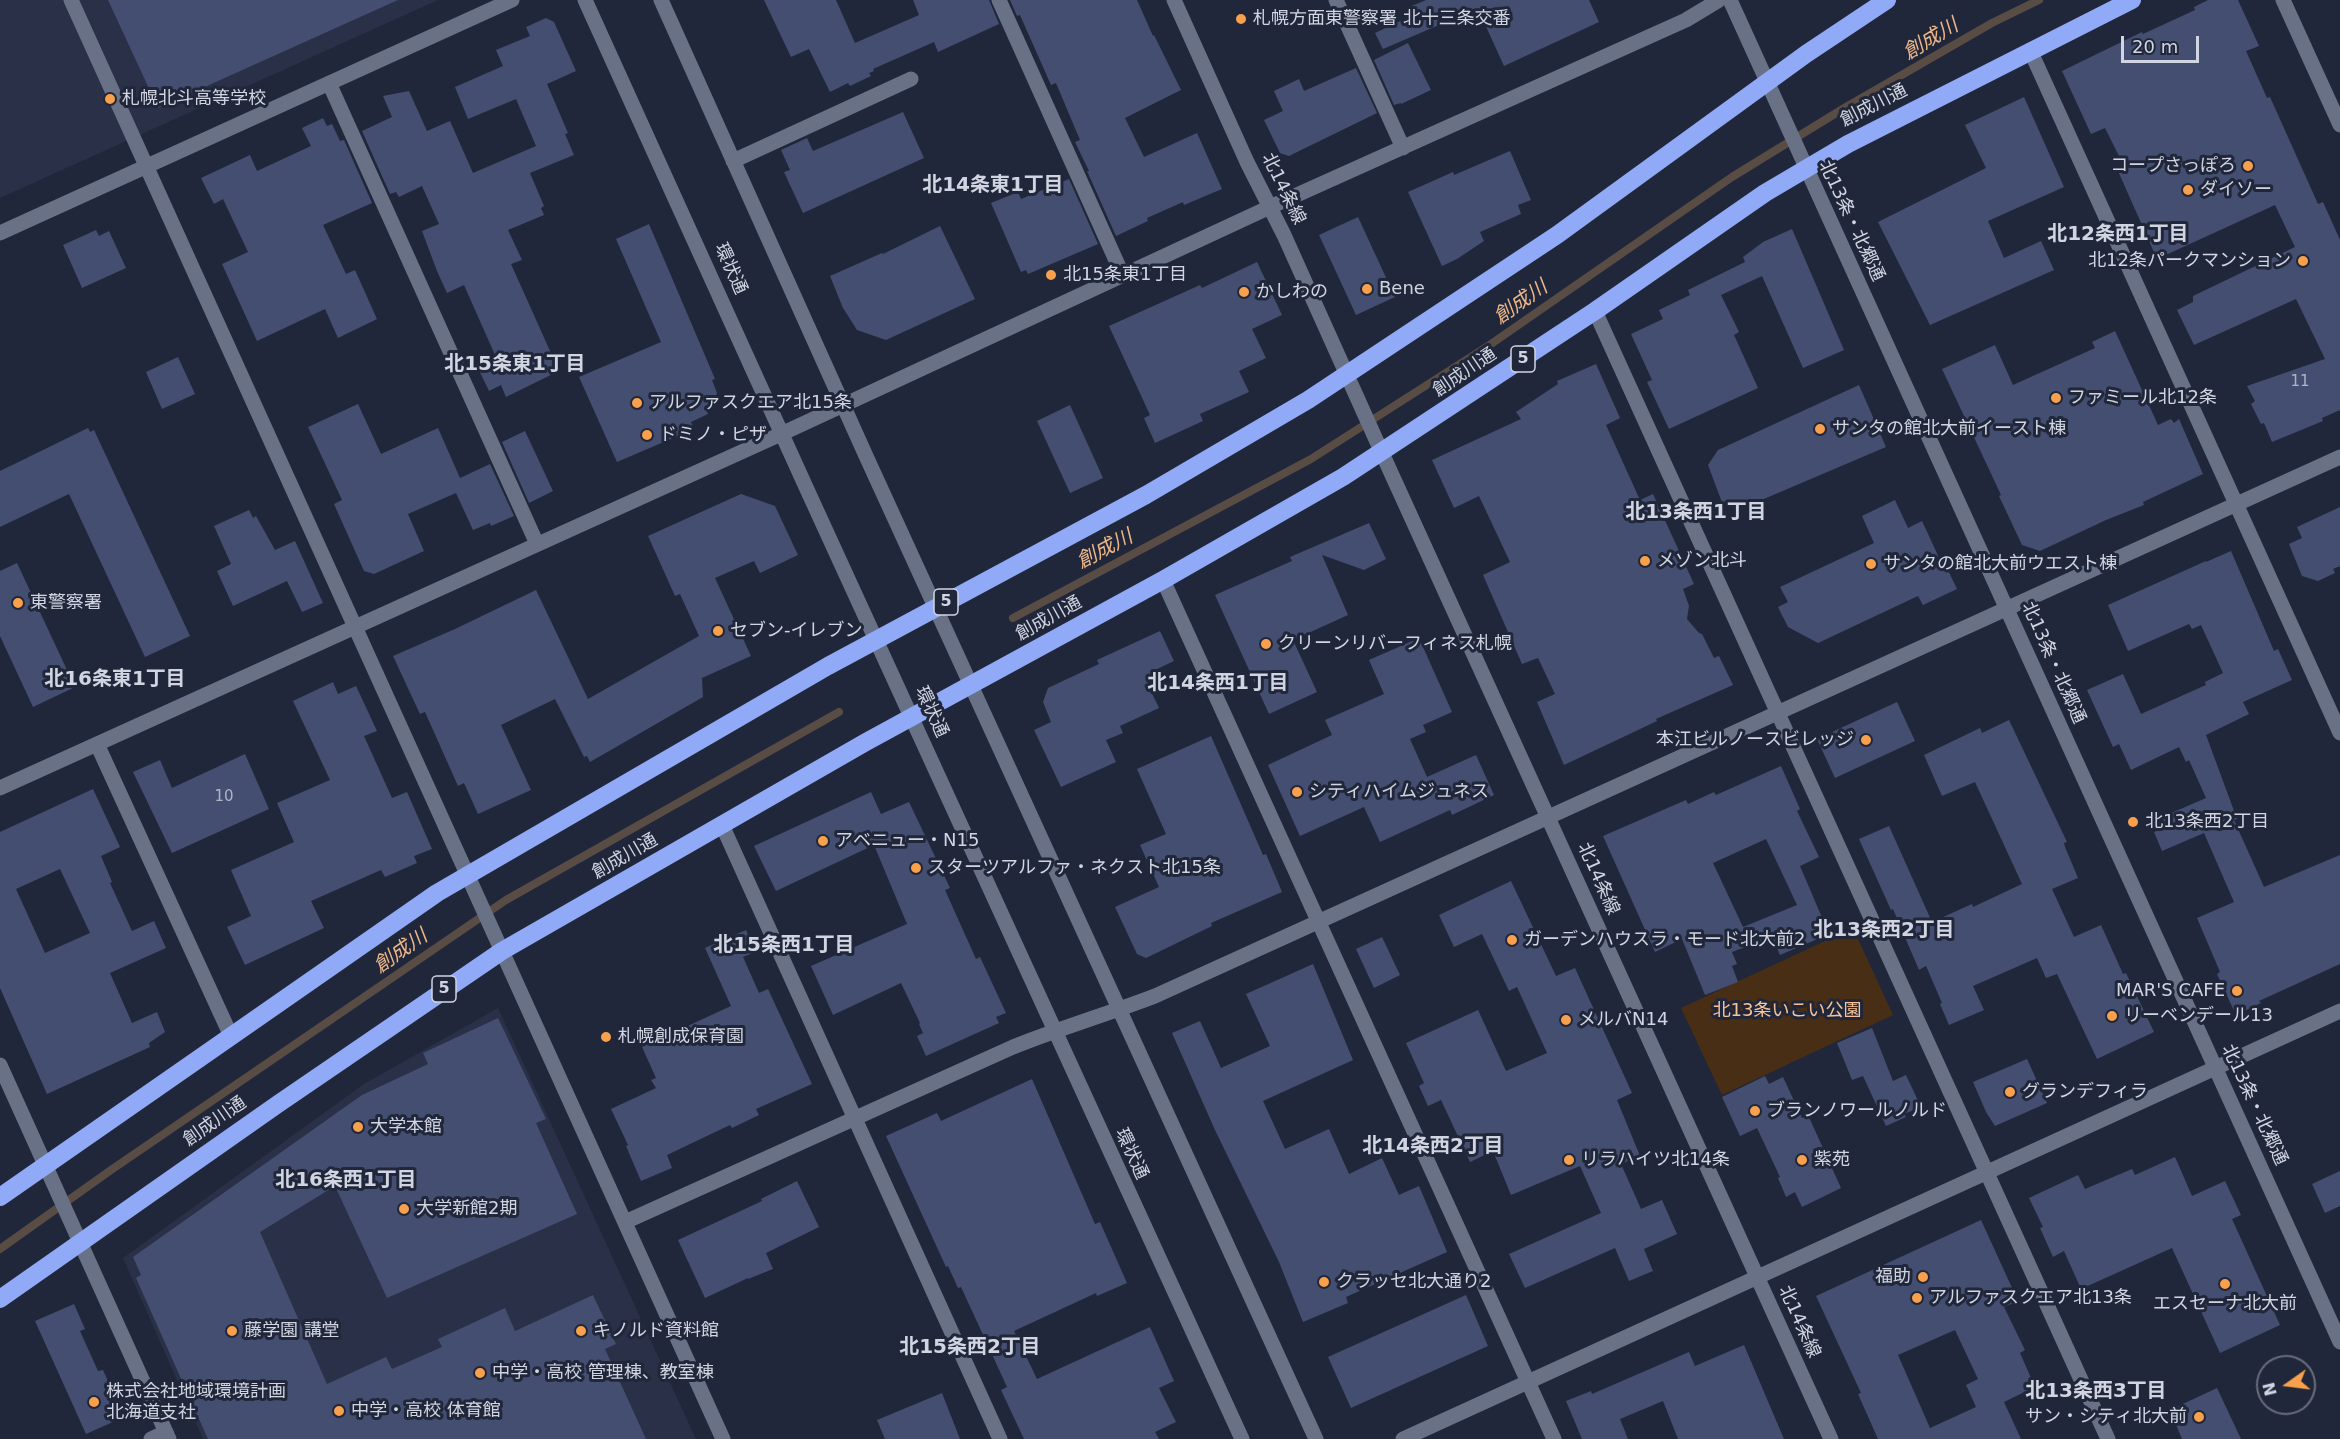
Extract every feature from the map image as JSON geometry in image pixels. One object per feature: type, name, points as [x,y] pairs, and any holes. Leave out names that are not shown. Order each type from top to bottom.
[{"type":"highway","name":"5","points":[[0,1197],[427,900],[468,875],[876,639],[1146,495],[1308,400],[1557,235],[1767,82],[1887,0]]},
{"type":"highway","name":"創成川通","points":[[0,1299],[423,1003],[502,951],[912,717],[1164,580],[1382,453],[1765,193],[1806,168],[2030,50],[2132,0]]},
{"type":"street","points":[[71,0],[353,627],[468,875],[723,1439]]},
{"type":"street","points":[[0,233],[512,0]]},
{"type":"street","name":"環状通","points":[[585,0],[781,434],[1242,1439]]},
{"type":"street","points":[[662,0],[934,607],[1316,1439]]},
{"type":"street","points":[[999,0],[1123,276]]},
{"type":"street","name":"北14条線","points":[[1174,0],[1831,1439]]},
{"type":"street","points":[[1336,0],[1403,148]]},
{"type":"street","points":[[0,788],[781,434],[1270,207],[1686,20],[1719,0]]},
{"type":"street","name":"北13条・北郷通","points":[[1730,0],[2340,1342]]},
{"type":"street","points":[[2283,0],[2340,125]]},
{"type":"street","points":[[2030,50],[2340,734]]},
{"type":"street","points":[[733,161],[911,79]]},
{"type":"street","points":[[329,84],[537,544]]},
{"type":"street","points":[[1594,311],[2108,1439]]},
{"type":"street","points":[[625,1222],[1055,1030],[1120,1010],[1155,996],[2340,456]]},
{"type":"street","points":[[1164,580],[1554,1439]]},
{"type":"street","points":[[97,744],[231,1036]]},
{"type":"street","points":[[722,825],[1000,1439]]},
{"type":"street","points":[[1403,1439],[2340,1011]]},
{"type":"street","points":[[0,1065],[168,1436],[151,1439]]},
{"type":"shaded area","name":"札幌北斗高等学校","points":[[0,0],[438,0],[0,198]]},
{"type":"shaded area","points":[[498,1008],[696,1439],[203,1439],[123,1258],[364,1084]]},
{"type":"green space","name":"北13条いこい公園","points":[[1853,928],[1893,1015],[1722,1095],[1681,1008]]},
{"type":"building","points":[[108,0],[398,0],[158,108]]},
{"type":"building","points":[[764,0],[836,0],[855,43],[919,15],[913,0],[989,0],[999,24],[938,52],[934,42],[873,69],[874,71],[869,73],[871,76],[850,86],[848,83],[830,92],[809,49],[791,57]]},
{"type":"building","points":[[1010,0],[1137,0],[1181,90],[1125,118],[1144,157],[1197,133],[1222,189],[1184,205],[1183,202],[1147,218],[1148,221],[1116,236],[1075,142],[1080,140],[1056,83],[1051,85],[1020,15],[1017,16]]},
{"type":"building","points":[[1426,0],[1589,0],[1599,22],[1504,66],[1479,11],[1448,27],[1446,22],[1383,49],[1375,33],[1411,16],[1407,8]]},
{"type":"building","points":[[2208,0],[2238,0],[2259,46],[2246,51],[2267,98],[2270,97],[2318,204],[2323,202],[2340,240],[2340,410],[2322,418],[2323,421],[2272,442],[2264,423],[2261,424],[2251,404],[2255,401],[2247,386],[2325,359],[2296,299],[2194,345],[2177,310],[2193,302],[2193,296],[2295,247],[2275,205],[2157,259],[2118,171],[2125,168],[2105,128],[2091,134],[2062,71],[2142,32],[2143,34],[2195,10],[2194,7]]},
{"type":"building","points":[[546,18],[554,22],[576,71],[547,84],[568,133],[565,134],[574,155],[530,173],[544,206],[541,208],[544,215],[508,230],[522,260],[511,264],[559,371],[506,397],[501,385],[489,391],[476,364],[495,355],[464,285],[447,293],[437,271],[422,231],[439,224],[422,186],[399,197],[396,192],[390,194],[362,131],[392,117],[383,96],[409,91],[427,131],[450,121],[473,173],[536,146],[516,99],[468,119],[455,87],[503,66],[496,50],[530,36],[526,27]]},
{"type":"building","points":[[1408,43],[1431,90],[1394,105],[1374,60]]},
{"type":"building","points":[[1356,68],[1377,113],[1289,156],[1280,153],[1264,120],[1283,111],[1274,91],[1299,79],[1304,91]]},
{"type":"building","points":[[2024,97],[2064,187],[1988,221],[2004,258],[2041,241],[2054,270],[1930,325],[1878,222],[1986,168],[1965,125]]},
{"type":"building","points":[[903,112],[924,158],[803,213],[784,172],[790,170],[781,150],[807,138],[813,151]]},
{"type":"building","points":[[323,118],[327,126],[332,124],[340,141],[344,140],[372,203],[323,225],[346,274],[355,270],[377,319],[338,338],[325,309],[257,341],[222,264],[248,252],[223,199],[214,204],[201,178],[250,155],[257,171],[311,146],[302,128]]},
{"type":"building","points":[[1510,151],[1531,200],[1518,205],[1521,214],[1480,232],[1484,241],[1442,266],[1408,192]]},
{"type":"building","points":[[1069,179],[1098,244],[1028,274],[1026,270],[1021,272],[991,203],[1018,192],[1021,199]]},
{"type":"building","points":[[1358,217],[1395,297],[1356,315],[1319,235]]},
{"type":"building","points":[[649,224],[715,379],[712,380],[717,393],[707,411],[708,414],[691,422],[694,429],[617,462],[579,377],[661,342],[616,239]]},
{"type":"building","points":[[940,226],[975,299],[886,340],[857,330],[843,308],[830,276],[883,254]]},
{"type":"building","points":[[1792,229],[1844,350],[1803,368],[1762,276],[1721,295],[1739,332],[1734,335],[1758,388],[1669,429],[1647,382],[1652,380],[1631,334],[1663,319],[1659,310],[1690,295],[1688,290],[1745,262],[1743,257],[1763,242]]},
{"type":"building","points":[[96,230],[99,236],[109,231],[126,268],[82,288],[63,245]]},
{"type":"building","points":[[1257,262],[1282,315],[1252,329],[1266,358],[1239,371],[1249,392],[1200,414],[1203,421],[1155,443],[1144,418],[1150,415],[1109,326],[1200,285],[1202,288]]},
{"type":"building","points":[[2115,331],[2158,425],[2171,419],[2174,423],[2179,419],[2203,474],[2143,502],[2144,505],[2040,551],[2022,545],[1942,369],[1995,345],[2013,385],[2095,348],[2092,342]]},
{"type":"building","points":[[178,357],[195,394],[162,409],[146,372]]},
{"type":"building","points":[[1596,364],[1620,418],[1606,425],[1640,500],[1653,494],[1694,584],[1683,589],[1689,606],[1687,619],[1702,634],[1714,658],[1719,656],[1733,685],[1656,719],[1657,721],[1564,765],[1537,702],[1555,694],[1538,658],[1522,664],[1483,575],[1510,562],[1479,496],[1454,508],[1432,460],[1521,419],[1516,412],[1558,384],[1557,381]]},
{"type":"building","name":"サンタの館北大前イースト棟","points":[[1859,385],[1886,447],[1738,510],[1731,503],[1723,505],[1708,465],[1718,450]]},
{"type":"building","points":[[358,404],[381,454],[438,428],[460,478],[490,464],[514,516],[491,526],[490,523],[473,530],[456,493],[408,514],[424,551],[374,574],[364,571],[334,504],[342,500],[308,427]]},
{"type":"building","points":[[1070,405],[1103,478],[1070,493],[1037,421]]},
{"type":"building","points":[[88,428],[90,432],[94,430],[190,636],[145,657],[69,494],[0,527],[0,471]]},
{"type":"building","points":[[525,431],[553,491],[529,503],[502,442]]},
{"type":"building","points":[[741,494],[775,506],[798,555],[760,573],[754,561],[715,578],[751,656],[702,678],[703,697],[590,762],[587,756],[584,757],[555,699],[501,725],[531,790],[478,814],[464,783],[458,786],[425,712],[420,714],[393,656],[536,590],[588,699],[699,636],[680,594],[675,596],[648,536]]},
{"type":"building","name":"サンタの館北大前ウエスト棟","points":[[1895,500],[1908,528],[1922,521],[1941,562],[1943,560],[1957,589],[1923,605],[1918,596],[1818,643],[1788,627],[1778,607],[1788,602],[1780,587],[1874,543],[1862,516]]},
{"type":"building","points":[[2340,507],[2340,566],[2333,569],[2335,573],[2318,581],[2302,576],[2289,544],[2302,538],[2297,527]]},
{"type":"building","points":[[249,510],[253,518],[256,516],[275,550],[295,541],[323,603],[302,612],[287,581],[233,606],[217,571],[231,564],[214,526]]},
{"type":"building","points":[[1369,523],[1386,559],[1364,570],[1322,555],[1348,615],[1293,640],[1317,692],[1269,714],[1215,595],[1292,561],[1290,557]]},
{"type":"building","points":[[2231,551],[2274,651],[2278,649],[2292,680],[2243,702],[2249,714],[2206,735],[2237,819],[2234,820],[2264,887],[2340,855],[2340,964],[2259,1001],[2261,1003],[2236,1015],[2217,974],[2220,972],[2197,918],[2234,902],[2204,833],[2162,851],[2154,832],[2167,827],[2162,817],[2206,798],[2189,760],[2186,762],[2179,747],[2131,770],[2119,744],[2113,747],[2087,690],[2123,674],[2141,714],[2206,685],[2205,682],[2223,673],[2201,625],[2192,629],[2189,624],[2128,651],[2108,605]]},
{"type":"building","name":"東警察署","points":[[17,563],[75,687],[33,707],[0,636],[0,571]]},
{"type":"building","points":[[1160,631],[1174,661],[1155,670],[1158,677],[1147,683],[1159,708],[1120,726],[1123,733],[1106,740],[1116,762],[1061,787],[1034,730],[1051,722],[1043,702],[1048,688],[1099,664],[1097,660]]},
{"type":"building","points":[[1419,638],[1452,712],[1423,725],[1426,732],[1410,739],[1427,777],[1476,755],[1494,795],[1452,815],[1450,810],[1380,842],[1364,807],[1300,836],[1268,765],[1332,735],[1325,720],[1384,694],[1369,660]]},
{"type":"building","points":[[333,682],[338,694],[356,686],[377,731],[364,736],[392,798],[407,792],[432,849],[414,856],[417,863],[385,877],[381,870],[311,901],[324,928],[245,965],[227,927],[251,916],[231,870],[294,842],[277,803],[330,780],[293,701]]},
{"type":"building","name":"本江ビルノースビレッジ","points":[[1897,702],[1915,741],[1835,778],[1817,739]]},
{"type":"building","points":[[2009,720],[2067,842],[2064,843],[2065,847],[2078,878],[2052,889],[2074,937],[2101,925],[2123,974],[2126,973],[2154,1032],[2097,1059],[2057,974],[2046,978],[2037,958],[1973,986],[1984,1010],[1949,1025],[1926,966],[1919,970],[1859,839],[1889,826],[1932,922],[1972,904],[1973,907],[2022,884],[1975,782],[1942,796],[1924,755],[1980,728],[1982,733]]},
{"type":"building","points":[[1211,736],[1263,855],[1266,854],[1282,892],[1211,923],[1212,926],[1146,958],[1137,954],[1115,907],[1159,887],[1140,845],[1166,834],[1137,769]]},
{"type":"building","points":[[245,754],[269,809],[172,853],[133,772],[160,760],[172,788]]},
{"type":"building","points":[[1781,766],[1800,809],[1797,811],[1819,857],[1800,866],[1829,934],[1780,955],[1772,937],[1732,952],[1737,964],[1732,966],[1738,982],[1705,995],[1682,939],[1655,952],[1603,836],[1686,800],[1688,804],[1714,792],[1716,795]],"holes":[[[1766,839],[1797,905],[1743,927],[1713,863]]]},
{"type":"building","points":[[93,789],[120,847],[101,856],[112,882],[110,883],[132,931],[154,921],[166,948],[110,973],[132,1023],[157,1012],[165,1032],[149,1043],[150,1047],[47,1094],[0,988],[0,832]],"holes":[[[60,869],[90,933],[45,953],[16,889]]]},
{"type":"building","points":[[871,792],[881,814],[909,802],[950,888],[945,890],[976,959],[980,957],[1006,1013],[996,1017],[999,1023],[926,1056],[917,1036],[923,1033],[920,1023],[901,983],[833,1015],[811,966],[907,924],[874,845],[776,891],[754,846]]},
{"type":"building","points":[[1511,881],[1556,976],[1575,968],[1632,1093],[1617,1100],[1640,1156],[1621,1164],[1641,1209],[1662,1200],[1677,1234],[1644,1249],[1653,1271],[1629,1281],[1615,1248],[1525,1288],[1509,1254],[1601,1213],[1580,1166],[1511,1195],[1493,1151],[1470,1162],[1441,1100],[1428,1106],[1419,1086],[1424,1083],[1406,1043],[1478,1010],[1506,1071],[1547,1053],[1517,987],[1509,991],[1482,934],[1454,947],[1439,915]]},
{"type":"building","points":[[746,930],[755,952],[743,957],[759,993],[768,989],[812,1084],[756,1109],[759,1115],[732,1128],[730,1125],[667,1155],[672,1168],[641,1181],[626,1146],[628,1145],[611,1109],[656,1088],[651,1080],[656,1078],[642,1047],[731,1006],[705,948]]},
{"type":"building","points":[[1382,937],[1400,975],[1374,988],[1356,949]]},
{"type":"building","points":[[1313,964],[1353,1060],[1263,1101],[1285,1149],[1329,1129],[1349,1174],[1382,1158],[1399,1195],[1419,1186],[1447,1252],[1346,1297],[1348,1303],[1303,1322],[1279,1262],[1215,1130],[1172,1033],[1200,1021],[1221,1068],[1270,1046],[1246,994]]},
{"type":"building","points":[[498,1018],[546,1119],[536,1123],[577,1214],[387,1298],[335,1186],[260,1232],[327,1384],[386,1357],[392,1369],[442,1347],[438,1339],[505,1308],[515,1331],[593,1295],[616,1344],[605,1349],[646,1439],[208,1439],[136,1278],[141,1275],[133,1257],[362,1095],[428,1064],[423,1053]]},
{"type":"building","points":[[1872,1028],[1893,1081],[1906,1075],[1921,1107],[1904,1114],[1906,1117],[1886,1126],[1863,1076],[1852,1080],[1837,1043]]},
{"type":"building","name":"グランデフィラ","points":[[2027,1059],[2047,1103],[1995,1126],[1973,1082]]},
{"type":"building","points":[[1765,1076],[1769,1084],[1783,1077],[1802,1118],[1808,1115],[1841,1188],[1802,1207],[1795,1192],[1786,1197],[1778,1178],[1780,1177],[1757,1128],[1740,1136],[1722,1097]]},
{"type":"building","points":[[1032,1079],[1095,1224],[1100,1222],[1127,1283],[1097,1296],[1096,1293],[1014,1331],[1037,1379],[1150,1327],[1174,1381],[1159,1388],[1176,1422],[1155,1432],[1159,1439],[1024,1439],[1001,1390],[1007,1387],[961,1287],[958,1288],[948,1266],[946,1267],[886,1136],[937,1113],[941,1121]]},
{"type":"building","points":[[2175,1157],[2192,1196],[2225,1181],[2241,1215],[2232,1219],[2280,1325],[2220,1353],[2172,1248],[2081,1289],[2064,1251],[2053,1257],[2040,1228],[2043,1227],[2029,1198],[2078,1175],[2085,1189],[2132,1169],[2135,1175]]},
{"type":"building","points":[[2340,1171],[2340,1206],[2325,1213],[2312,1184]]},
{"type":"building","points":[[797,1181],[819,1227],[766,1253],[773,1269],[705,1298],[678,1240],[762,1201],[761,1199]]},
{"type":"building","points":[[1981,1220],[2018,1301],[2004,1307],[2025,1350],[2020,1353],[2035,1387],[2004,1402],[2021,1439],[1878,1439],[1858,1394],[1861,1393],[1816,1296]],"holes":[[[1955,1330],[1978,1379],[1966,1385],[1976,1407],[1930,1428],[1898,1355]]]},
{"type":"building","points":[[1466,1295],[1488,1346],[1351,1408],[1328,1357]]},
{"type":"building","points":[[74,1304],[85,1329],[80,1331],[98,1371],[103,1370],[124,1417],[86,1434],[35,1321]]},
{"type":"building","points":[[1744,1345],[1784,1439],[1678,1439],[1663,1401],[1620,1419],[1628,1439],[1582,1439],[1566,1401],[1591,1391],[1592,1394],[1689,1352],[1695,1366]]},
{"type":"building","name":"サン・シティ北大前","points":[[2217,1388],[2241,1439],[2182,1439],[2170,1410]]},
{"type":"building","points":[[942,1393],[960,1439],[885,1439],[877,1420]]},
{"type":"waterway","name":"創成川","points":[[1013,618],[1311,459],[1491,344],[1732,177],[1846,107],[1992,23],[2039,0]]},
{"type":"waterway","name":"創成川","points":[[0,1249],[111,1170],[506,900],[839,712]]},
{"type":"place","name":"札幌方面東警察署 北十三条交番","points":[[1241,19]]},
{"type":"place","name":"札幌北斗高等学校","points":[[110,99]]},
{"type":"place","name":"コープさっぽろ","points":[[2248,166]]},
{"type":"place","name":"ダイソー","points":[[2188,190]]},
{"type":"place","name":"北12条パークマンション","points":[[2303,261]]},
{"type":"place","name":"北15条東1丁目","points":[[1051,275]]},
{"type":"place","name":"Bene","points":[[1367,289]]},
{"type":"place","name":"かしわの","points":[[1244,292]]},
{"type":"place","name":"ファミール北12条","points":[[2056,398]]},
{"type":"place","name":"アルファスクエア北15条","points":[[637,403]]},
{"type":"place","name":"サンタの館北大前イースト棟","points":[[1820,429]]},
{"type":"place","name":"ドミノ・ピザ","points":[[647,435]]},
{"type":"place","name":"メゾン北斗","points":[[1645,561]]},
{"type":"place","name":"サンタの館北大前ウエスト棟","points":[[1871,564]]},
{"type":"place","name":"東警察署","points":[[18,603]]},
{"type":"place","name":"セブン-イレブン","points":[[718,631]]},
{"type":"place","name":"クリーンリバーフィネス札幌","points":[[1266,644]]},
{"type":"place","name":"本江ビルノースビレッジ","points":[[1866,740]]},
{"type":"place","name":"シティハイムジュネス","points":[[1297,792]]},
{"type":"place","name":"北13条西2丁目","points":[[2133,822]]},
{"type":"place","name":"アベニュー・N15","points":[[823,841]]},
{"type":"place","name":"スターツアルファ・ネクスト北15条","points":[[916,868]]},
{"type":"place","name":"ガーデンハウスラ・モード北大前2","points":[[1512,940]]},
{"type":"place","name":"MAR'S CAFE","points":[[2237,991]]},
{"type":"place","name":"リーベンデール13","points":[[2112,1016]]},
{"type":"place","name":"メルバN14","points":[[1566,1020]]},
{"type":"place","name":"札幌創成保育園","points":[[606,1037]]},
{"type":"place","name":"グランデフィラ","points":[[2010,1092]]},
{"type":"place","name":"ブランノワールノルド","points":[[1755,1111]]},
{"type":"place","name":"大学本館","points":[[358,1127]]},
{"type":"place","name":"リラハイツ北14条","points":[[1569,1160]]},
{"type":"place","name":"紫苑","points":[[1802,1160]]},
{"type":"place","name":"大学新館2期","points":[[404,1209]]},
{"type":"place","name":"福助","points":[[1923,1277]]},
{"type":"place","name":"クラッセ北大通り2","points":[[1324,1282]]},
{"type":"place","name":"エスセーナ北大前","points":[[2225,1284]]},
{"type":"place","name":"アルファスクエア北13条","points":[[1917,1298]]},
{"type":"place","name":"藤学園 講堂","points":[[232,1331]]},
{"type":"place","name":"キノルド資料館","points":[[581,1331]]},
{"type":"place","name":"中学・高校 管理棟、教室棟","points":[[480,1373]]},
{"type":"place","name":"株式会社地域環境計画 北海道支社","points":[[94,1402]]},
{"type":"place","name":"中学・高校 体育館","points":[[339,1411]]},
{"type":"place","name":"サン・シティ北大前","points":[[2199,1417]]},
{"type":"district","name":"北14条東1丁目","points":[[993,186]]},
{"type":"district","name":"北12条西1丁目","points":[[2118,235]]},
{"type":"district","name":"北15条東1丁目","points":[[515,365]]},
{"type":"district","name":"北13条西1丁目","points":[[1696,513]]},
{"type":"district","name":"北16条東1丁目","points":[[115,680]]},
{"type":"district","name":"北14条西1丁目","points":[[1218,684]]},
{"type":"district","name":"北13条西2丁目","points":[[1884,931]]},
{"type":"district","name":"北15条西1丁目","points":[[784,946]]},
{"type":"district","name":"北14条西2丁目","points":[[1433,1147]]},
{"type":"district","name":"北16条西1丁目","points":[[346,1181]]},
{"type":"district","name":"北15条西2丁目","points":[[970,1348]]},
{"type":"district","name":"北13条西3丁目","points":[[2096,1392]]}]
